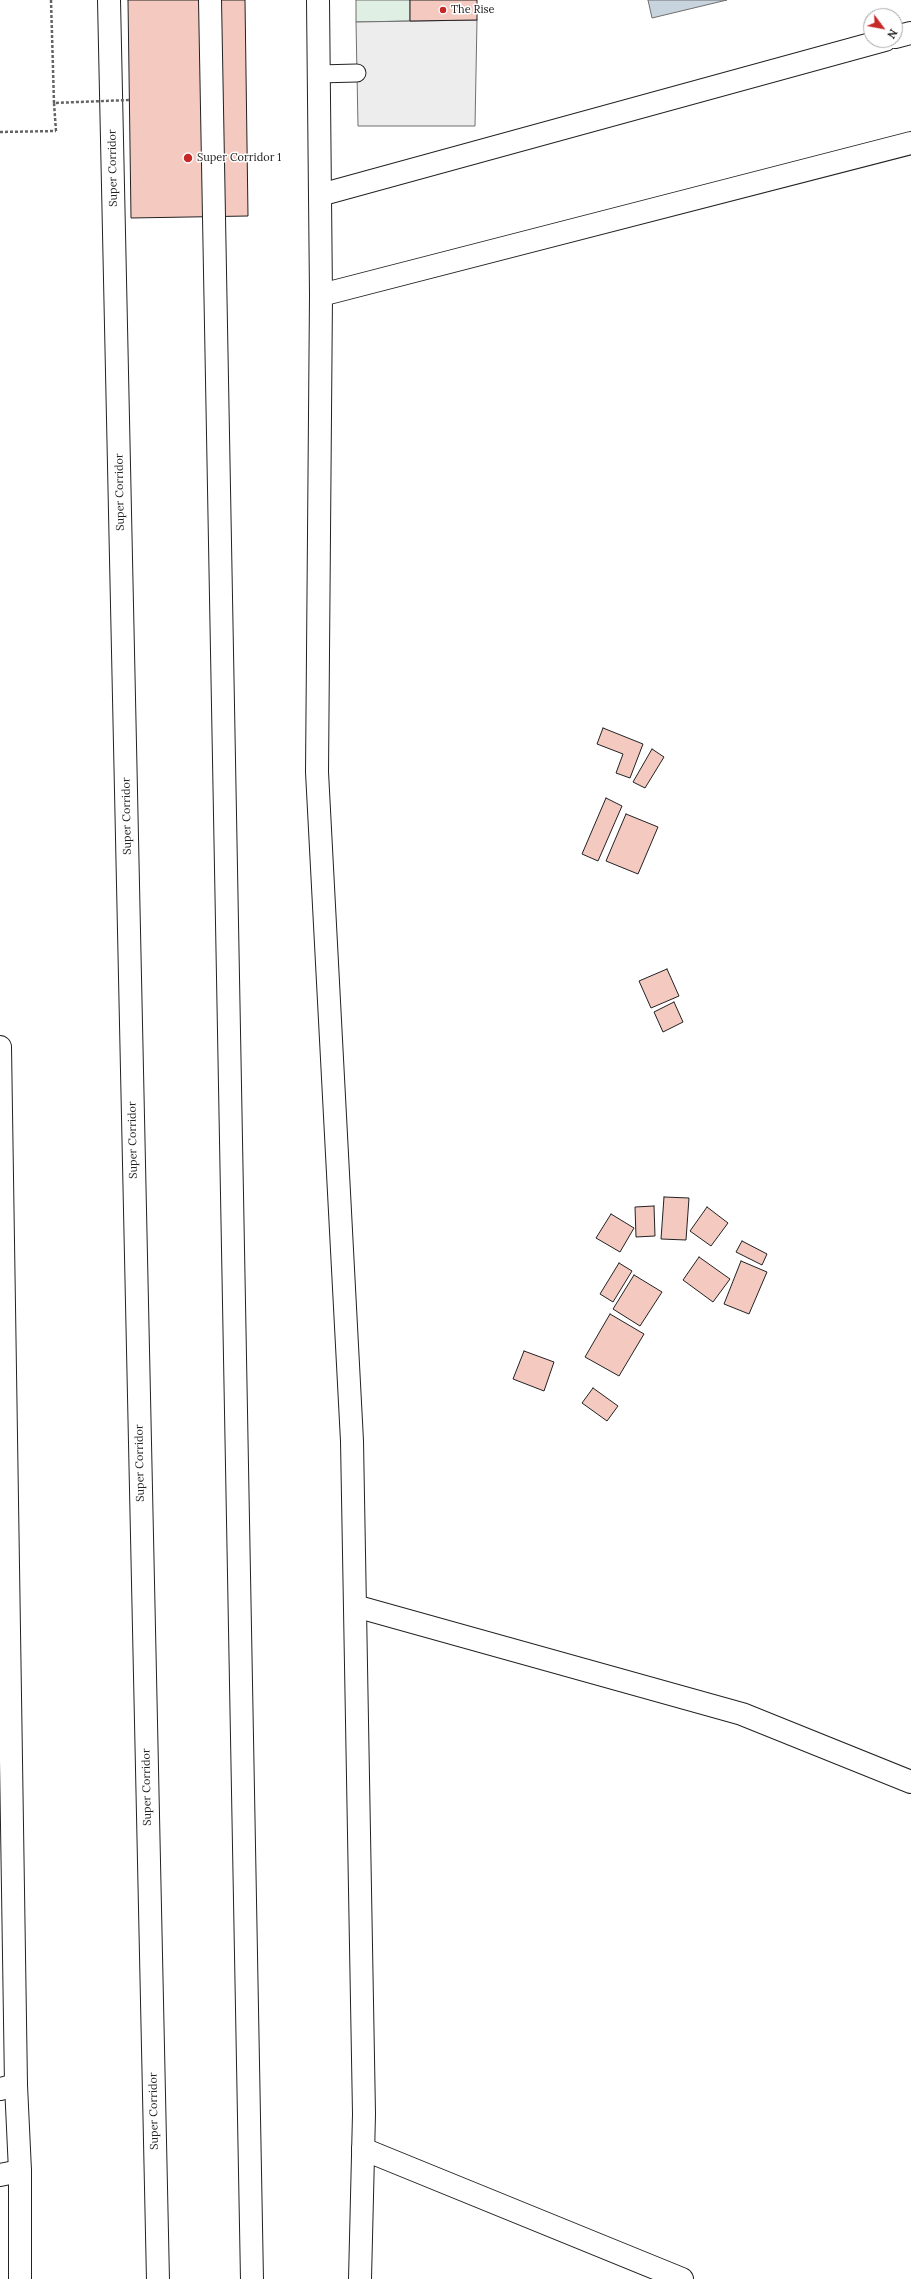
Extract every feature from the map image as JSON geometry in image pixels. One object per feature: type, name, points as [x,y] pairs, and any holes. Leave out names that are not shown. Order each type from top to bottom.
[{"type":"street","name":"Super Corridor","points":[[109,0],[158,2279]]},
{"type":"street","points":[[210,0],[252,2279]]},
{"type":"street","points":[[318,0],[320,295],[317,772],[352,1441],[363,2149],[360,2279]]},
{"type":"street","points":[[320,195],[863,46]]},
{"type":"street","points":[[320,295],[911,143]]},
{"type":"street","points":[[0,1047],[8,2087],[10,2173],[20,2279]]},
{"type":"street","points":[[355,1606],[742,1714],[911,1782]]},
{"type":"street","points":[[363,2149],[682,2279]]},
{"type":"lane","points":[[318,74],[357,73]]},
{"type":"path","points":[[0,132],[56,130],[51,0]]},
{"type":"path","points":[[54,103],[129,100]]},
{"type":"green space","points":[[356,0],[410,0],[410,21],[356,22]]},
{"type":"shaded area","points":[[648,0],[727,0],[652,18]]},
{"type":"shaded area","points":[[477,20],[475,126],[358,126],[356,22]]},
{"type":"building","name":"Super Corridor 1","points":[[128,0],[245,0],[248,216],[131,218]]},
{"type":"building","name":"The Rise","points":[[410,0],[477,0],[477,20],[410,21]]},
{"type":"building","points":[[603,728],[643,744],[630,778],[616,773],[623,754],[597,744]]},
{"type":"building","points":[[652,749],[664,757],[645,788],[633,782]]},
{"type":"building","points":[[606,798],[622,806],[598,861],[582,854]]},
{"type":"building","points":[[626,814],[658,827],[638,874],[606,861]]},
{"type":"building","points":[[667,969],[679,996],[651,1008],[639,981]]},
{"type":"building","points":[[674,1002],[683,1022],[663,1032],[654,1012]]},
{"type":"building","points":[[664,1197],[689,1198],[686,1240],[661,1239]]},
{"type":"building","points":[[654,1206],[655,1236],[636,1237],[635,1207]]},
{"type":"building","points":[[707,1207],[728,1223],[711,1246],[690,1231]]},
{"type":"building","points":[[611,1214],[634,1228],[620,1252],[596,1238]]},
{"type":"building","points":[[742,1241],[767,1254],[762,1265],[736,1252]]},
{"type":"building","points":[[699,1257],[730,1279],[713,1302],[683,1280]]},
{"type":"building","points":[[741,1261],[767,1272],[749,1314],[724,1304]]},
{"type":"building","points":[[619,1263],[632,1271],[613,1302],[600,1294]]},
{"type":"building","points":[[634,1275],[662,1292],[640,1326],[613,1309]]},
{"type":"building","points":[[610,1314],[644,1334],[619,1376],[585,1357]]},
{"type":"building","points":[[524,1351],[554,1362],[544,1391],[513,1379]]},
{"type":"building","points":[[593,1388],[618,1406],[607,1421],[582,1403]]},
{"type":"place","name":"The Rise","points":[[443,10]]},
{"type":"place","name":"Super Corridor 1","points":[[188,158]]}]
